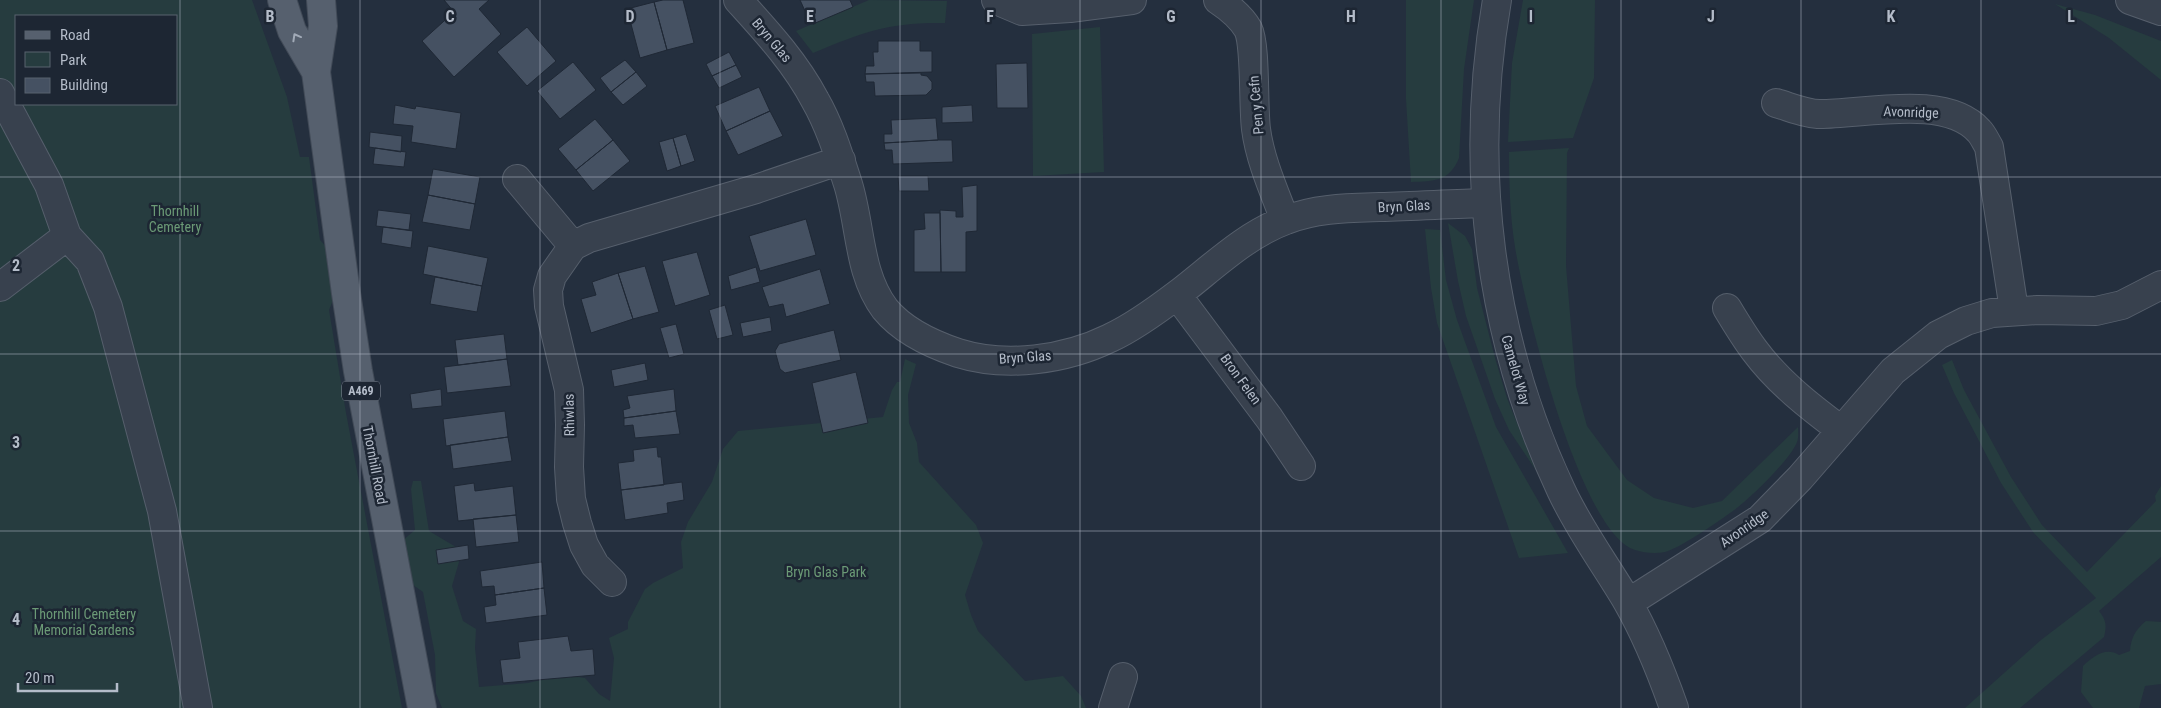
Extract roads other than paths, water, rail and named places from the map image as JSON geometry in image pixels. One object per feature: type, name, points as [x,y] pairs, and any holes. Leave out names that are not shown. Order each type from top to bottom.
[{"type":"main road","name":"Thornhill Road","points":[[282,0],[292,31],[316,72]]},
{"type":"main road","name":"Thornhill Road","points":[[321,0],[323,26],[316,72],[358,371],[422,708]]},
{"type":"street","name":"Bryn Glas","points":[[738,0],[794,67],[815,100],[840,160],[856,212],[865,271],[886,309],[900,323],[918,336],[944,348],[971,357],[1004,361],[1048,358],[1078,350],[1110,338],[1138,323],[1230,253],[1285,220],[1314,212],[1350,208],[1486,203]]},
{"type":"street","points":[[996,0],[1022,11],[1070,8],[1132,0]]},
{"type":"street","name":"Pen y Cefn","points":[[1218,0],[1236,13],[1249,31],[1252,52],[1256,130],[1262,157],[1285,220]]},
{"type":"street","name":"Camelot Way","points":[[1497,0],[1491,36],[1483,148],[1490,248],[1496,292],[1508,344],[1524,400],[1562,492],[1628,602],[1645,635],[1674,708]]},
{"type":"street","points":[[2130,0],[2161,12]]},
{"type":"street","points":[[0,93],[49,186],[68,236],[90,261],[108,307],[162,511],[198,708]]},
{"type":"street","name":"Avonridge","points":[[1776,104],[1818,114],[1906,109],[1940,111],[1963,118],[1979,131],[1989,147],[2014,310]]},
{"type":"street","points":[[517,179],[573,246],[589,238],[681,212],[840,160]]},
{"type":"street","points":[[0,287],[68,236]]},
{"type":"street","name":"Rhiwlas","points":[[573,246],[552,276],[548,290],[549,306],[568,390],[570,425],[568,467],[571,499],[584,545],[595,565],[612,582]]},
{"type":"street","name":"Avonridge","points":[[1628,602],[1760,520],[1800,478],[1893,371],[1938,335],[1966,321],[1992,313],[2014,310],[2096,311],[2122,305],[2161,285]]},
{"type":"street","name":"Bron Felen","points":[[1177,295],[1269,418],[1301,466]]},
{"type":"street","points":[[1728,308],[1755,352],[1773,372],[1796,394],[1841,430]]},
{"type":"street","points":[[1113,708],[1123,677]]},
{"type":"park label","name":"Thornhill Cemetery","points":[[175,220]]},
{"type":"park label","name":"Bryn Glas Park","points":[[826,572]]},
{"type":"park label","name":"Thornhill Cemetery Memorial Gardens","points":[[84,622]]}]
